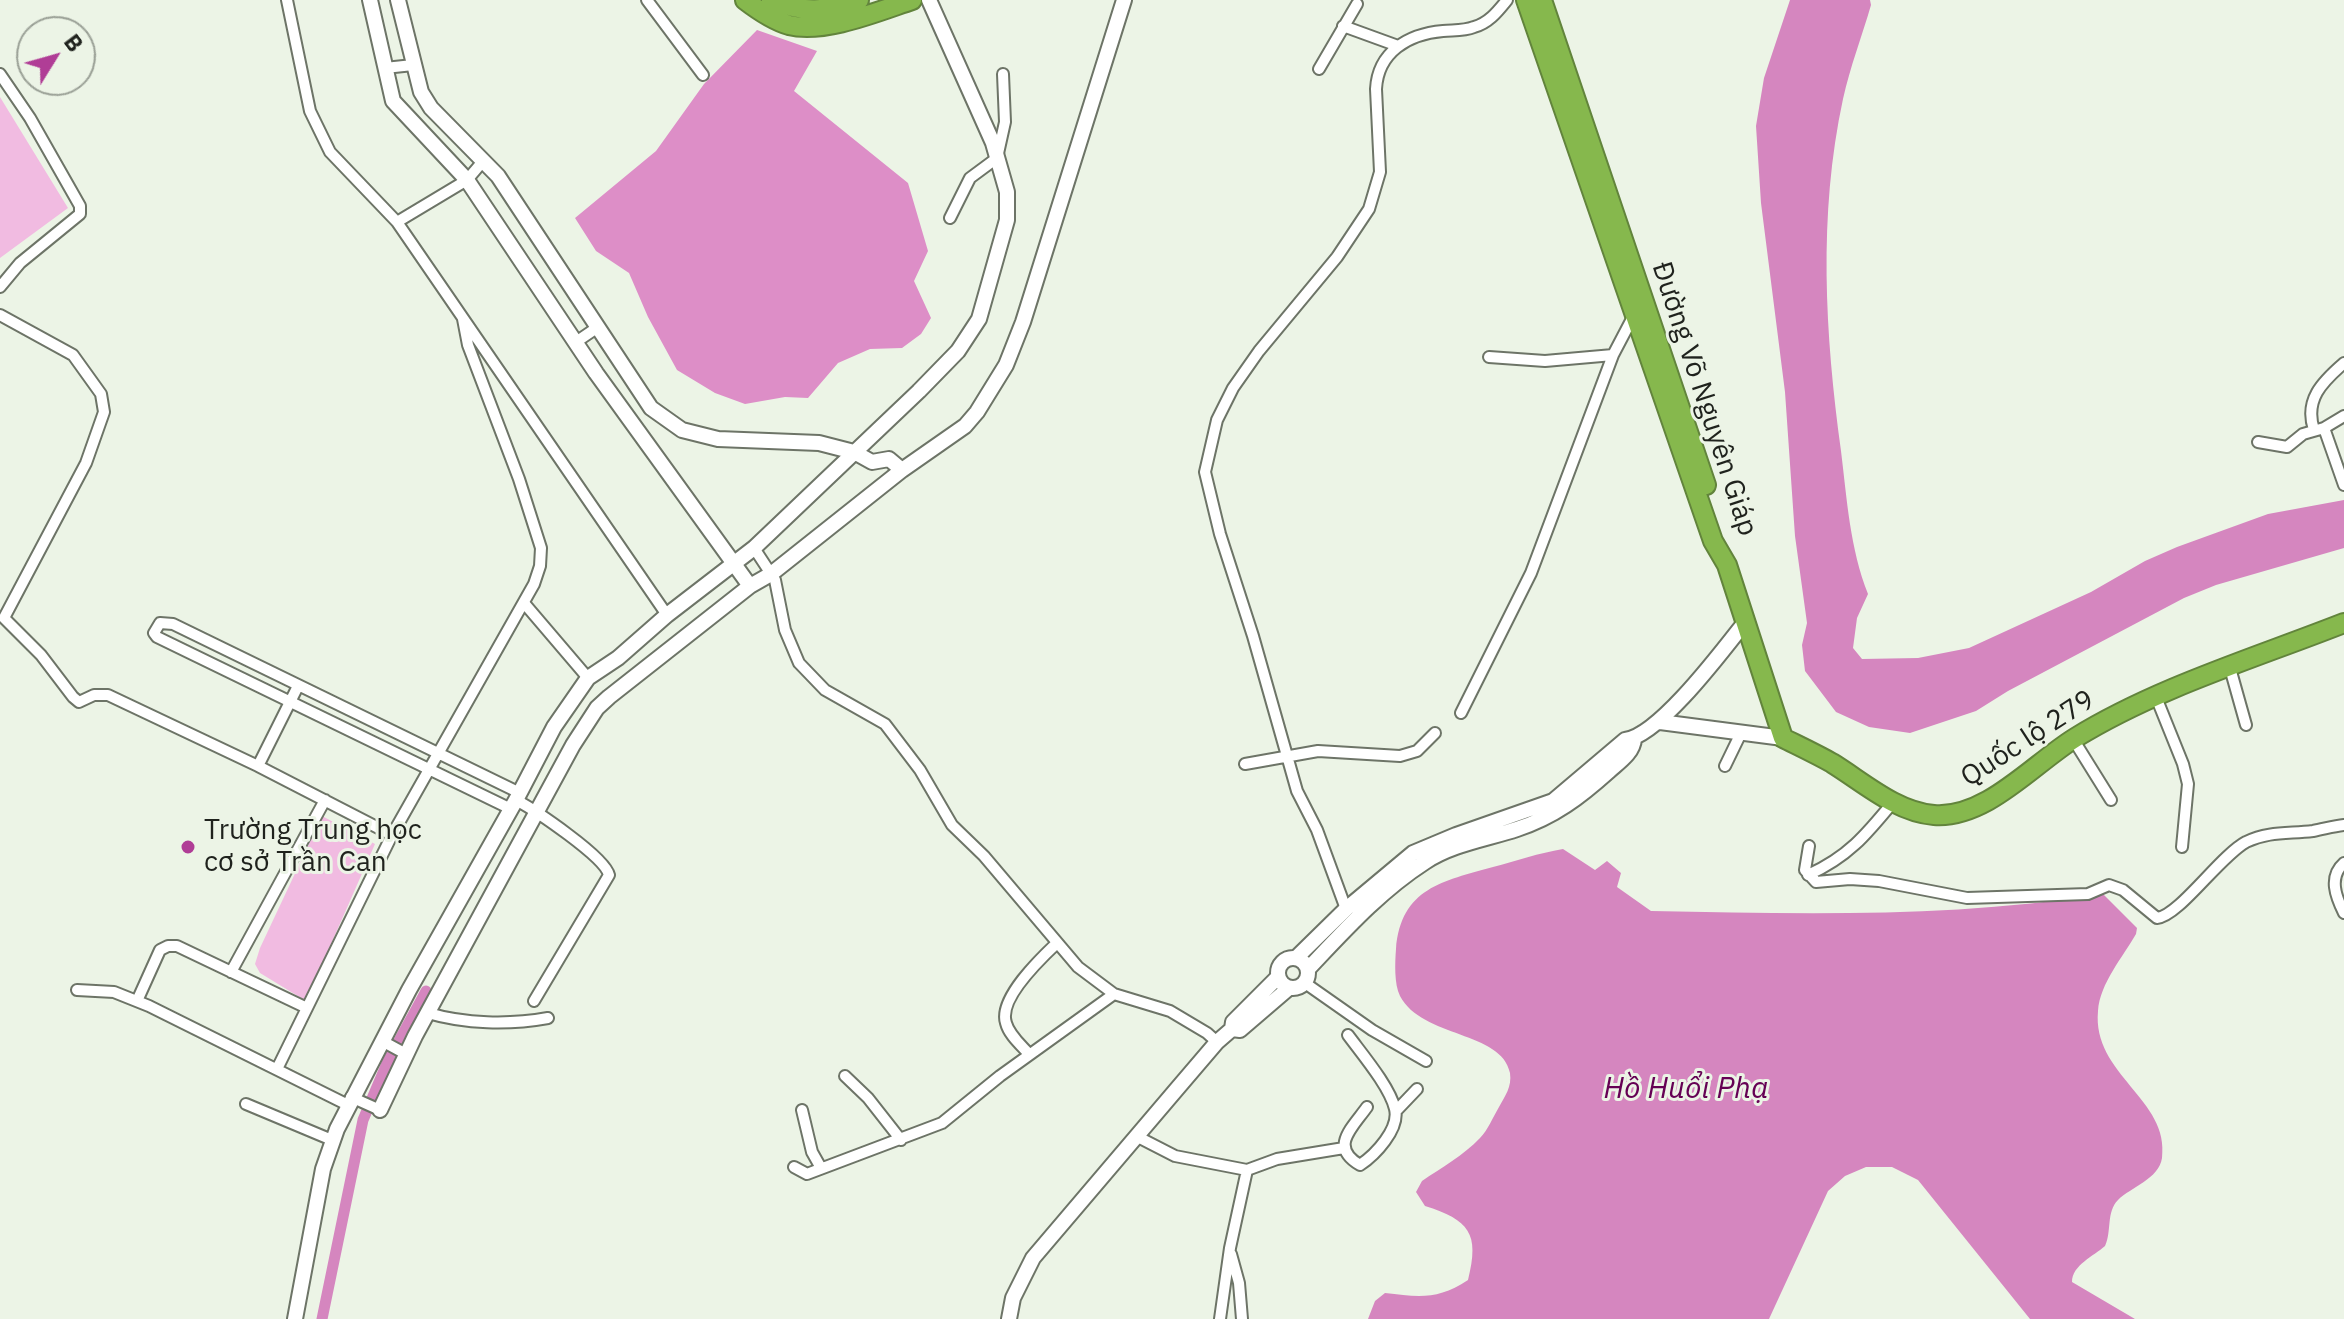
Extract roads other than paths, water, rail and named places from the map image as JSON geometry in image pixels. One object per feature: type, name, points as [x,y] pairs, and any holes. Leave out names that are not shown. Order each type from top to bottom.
[{"type":"highway","points":[[745,0],[764,15],[791,25],[814,26],[857,18],[912,0]]},
{"type":"highway","points":[[771,0],[804,11],[859,0]]},
{"type":"highway","name":"Đường Võ Nguyên Giáp","points":[[1526,0],[1642,324]]},
{"type":"highway","name":"Đường Võ Nguyên Giáp","points":[[1542,0],[1713,541],[1727,565],[1746,621]]},
{"type":"highway","points":[[1746,621],[1783,738]]},
{"type":"highway","name":"Quốc lộ 279","points":[[1783,738],[1919,813],[1970,812],[2073,739],[2106,720],[2156,697],[2344,623]]},
{"type":"street","points":[[287,0],[310,111],[319,133],[337,161],[397,222],[667,615]]},
{"type":"street","points":[[370,0],[390,67],[393,101],[470,176],[750,586]]},
{"type":"street","points":[[398,0],[411,65],[421,92],[431,108],[498,176],[651,408],[682,430],[718,439],[819,443],[854,452],[872,462],[889,459],[902,470]]},
{"type":"street","points":[[647,0],[703,75]]},
{"type":"street","points":[[77,990],[114,992],[137,1001],[277,1069],[350,1101],[373,1106],[396,1048],[516,801],[554,727],[588,678],[618,658],[667,615],[754,548],[958,351],[979,319],[1007,220],[1007,192],[997,158],[929,0]]},
{"type":"street","points":[[295,1319],[323,1169],[350,1101],[428,1013],[573,745],[597,708],[750,586],[771,574],[902,470],[965,426],[977,412],[1006,365],[1023,322],[1124,0]]},
{"type":"street","points":[[1346,909],[1317,830],[1297,791],[1220,534],[1207,480],[1207,462],[1217,420],[1233,388],[1259,351],[1337,257],[1369,209],[1380,172],[1376,79],[1385,56],[1424,34],[1475,27],[1488,21],[1507,0]]},
{"type":"street","points":[[1319,69],[1357,4]]},
{"type":"street","points":[[1343,26],[1398,46]]},
{"type":"street","points":[[390,67],[411,65]]},
{"type":"street","points":[[0,74],[30,118],[80,206],[80,214],[20,263],[0,287]]},
{"type":"street","points":[[950,218],[970,178],[997,158],[1005,122],[1003,74]]},
{"type":"street","points":[[397,222],[470,176],[484,161]]},
{"type":"street","points":[[0,315],[73,355],[101,394],[104,412],[86,463],[2,616],[41,655],[79,702],[94,695],[108,695],[258,766],[392,835]]},
{"type":"street","points":[[277,1069],[392,835],[524,603],[540,566],[541,548],[519,479],[468,345],[463,319]]},
{"type":"street","points":[[1461,713],[1531,573],[1613,355],[1642,324]]},
{"type":"street","points":[[580,339],[597,328]]},
{"type":"street","points":[[1489,357],[1545,361],[1613,355]]},
{"type":"street","points":[[2344,363],[2325,380],[2309,414],[2344,485]]},
{"type":"street","points":[[2258,442],[2287,447],[2298,437],[2344,416]]},
{"type":"street","points":[[754,548],[778,589],[785,630],[807,674],[825,690],[885,724],[920,770],[952,825],[984,856],[1078,967],[1114,994],[1170,1011],[1217,1042]]},
{"type":"street","points":[[524,603],[588,678]]},
{"type":"street","points":[[1232,1029],[1240,1030],[1289,988],[1300,987],[1303,970],[1346,909],[1413,853],[1553,801],[1625,740],[1634,739],[1660,722],[1746,621]]},
{"type":"street","points":[[516,801],[429,770],[157,637],[155,628],[160,623],[173,624],[438,755],[537,811],[602,863],[609,875],[534,1001]]},
{"type":"street","points":[[2230,668],[2246,725]]},
{"type":"street","points":[[258,766],[298,686]]},
{"type":"street","points":[[2156,697],[2180,755],[2188,784],[2182,847]]},
{"type":"street","points":[[1660,722],[1783,738]]},
{"type":"street","points":[[1245,764],[1318,751],[1400,756],[1417,751],[1435,733]]},
{"type":"street","points":[[1725,766],[1741,733]]},
{"type":"street","points":[[1303,970],[1379,896],[1403,877],[1445,851],[1555,814],[1614,767],[1633,748],[1634,739]]},
{"type":"street","points":[[2073,739],[2111,800]]},
{"type":"street","points":[[231,972],[325,800]]},
{"type":"street","points":[[1808,875],[1843,857],[1857,845],[1894,801]]},
{"type":"street","points":[[1809,846],[1805,870],[1816,882],[1850,879],[1879,881],[1967,898],[2088,894],[2109,885],[2123,890],[2157,918],[2170,912],[2244,843],[2274,832],[2311,831],[2344,825]]},
{"type":"street","points":[[2344,863],[2337,870],[2334,884],[2344,913]]},
{"type":"street","points":[[1029,1054],[1010,1032],[1004,1014],[1024,976],[1057,943]]},
{"type":"street","points":[[137,1001],[160,950],[177,946],[307,1008]]},
{"type":"street","points":[[1009,1319],[1013,1298],[1033,1258],[1217,1042],[1232,1029],[1233,1022],[1278,977],[1282,962],[1303,970],[1372,1030],[1426,1061]]},
{"type":"street","points":[[1278,977],[1289,988]]},
{"type":"street","points":[[794,1167],[807,1174],[942,1123],[1029,1054],[1114,994]]},
{"type":"street","points":[[428,1013],[467,1021],[512,1022],[548,1018]]},
{"type":"street","points":[[1348,1035],[1396,1111]]},
{"type":"street","points":[[845,1076],[868,1098],[901,1140]]},
{"type":"street","points":[[1367,1107],[1345,1138],[1344,1148],[1351,1160],[1360,1165],[1371,1158],[1393,1125],[1396,1111],[1417,1089]]},
{"type":"street","points":[[246,1104],[332,1140]]},
{"type":"street","points":[[802,1110],[812,1152],[821,1168]]},
{"type":"street","points":[[1136,1136],[1175,1156],[1247,1170],[1277,1159],[1344,1148]]},
{"type":"street","points":[[1220,1319],[1230,1248],[1247,1170]]},
{"type":"street","points":[[1230,1248],[1239,1283],[1242,1319]]},
{"type":"water","points":[[1790,0],[1870,0],[1871,5],[1843,99],[1835,143],[1827,231],[1828,319],[1835,407],[1850,524],[1868,594],[1857,618],[1853,648],[1862,659],[1918,658],[1969,648],[2091,592],[2145,561],[2268,514],[2344,500],[2344,548],[2216,585],[2184,598],[1976,711],[1910,733],[1869,727],[1836,712],[1805,671],[1802,645],[1807,623],[1795,536],[1785,392],[1761,203],[1756,126],[1764,78]]},
{"type":"water","name":"Hồ Huổi Phạ","points":[[1563,849],[1595,870],[1607,861],[1621,873],[1617,887],[1651,911],[1934,911],[2103,894],[2137,928],[2103,990],[2098,1011],[2099,1033],[2118,1070],[2155,1119],[2161,1137],[2162,1158],[2156,1172],[2114,1205],[2105,1246],[2080,1266],[2072,1282],[2135,1319],[2030,1319],[1918,1180],[1892,1167],[1866,1167],[1845,1176],[1828,1191],[1769,1319],[1368,1319],[1375,1301],[1385,1293],[1428,1296],[1447,1291],[1468,1280],[1473,1251],[1468,1231],[1452,1217],[1425,1206],[1416,1192],[1422,1181],[1460,1156],[1483,1135],[1510,1083],[1510,1073],[1504,1059],[1493,1049],[1425,1020],[1411,1010],[1400,996],[1396,979],[1396,949],[1406,912],[1428,890],[1442,883]]},
{"type":"waterway","points":[[322,1319],[363,1120],[388,1061],[426,991]]},
{"type":"place","name":"Trường Trung học cơ sở Trần Can","points":[[188,847]]}]
